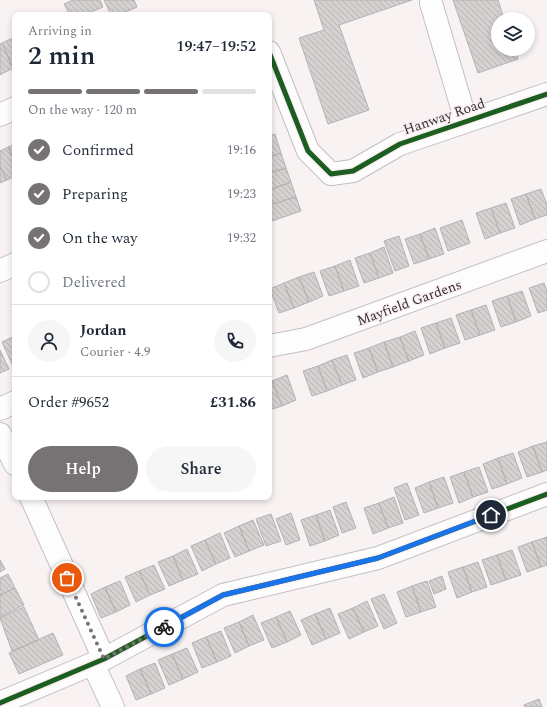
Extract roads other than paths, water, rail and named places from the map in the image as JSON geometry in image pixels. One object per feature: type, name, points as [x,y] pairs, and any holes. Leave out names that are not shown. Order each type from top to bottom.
[{"type":"street","points":[[431,3],[466,121]]},
{"type":"street","name":"Hanway Road","points":[[272,60],[308,151],[331,174],[353,172],[400,144],[547,94]]},
{"type":"street","points":[[0,115],[12,109]]},
{"type":"street","name":"Mayfield Gardens","points":[[272,347],[306,340],[547,251]]},
{"type":"street","points":[[0,271],[12,265]]},
{"type":"street","points":[[0,409],[12,403]]},
{"type":"street","points":[[0,434],[12,458]]},
{"type":"street","points":[[0,703],[98,661],[223,595],[378,558],[547,494]]},
{"type":"street","points":[[32,500],[98,661],[113,707]]}]
